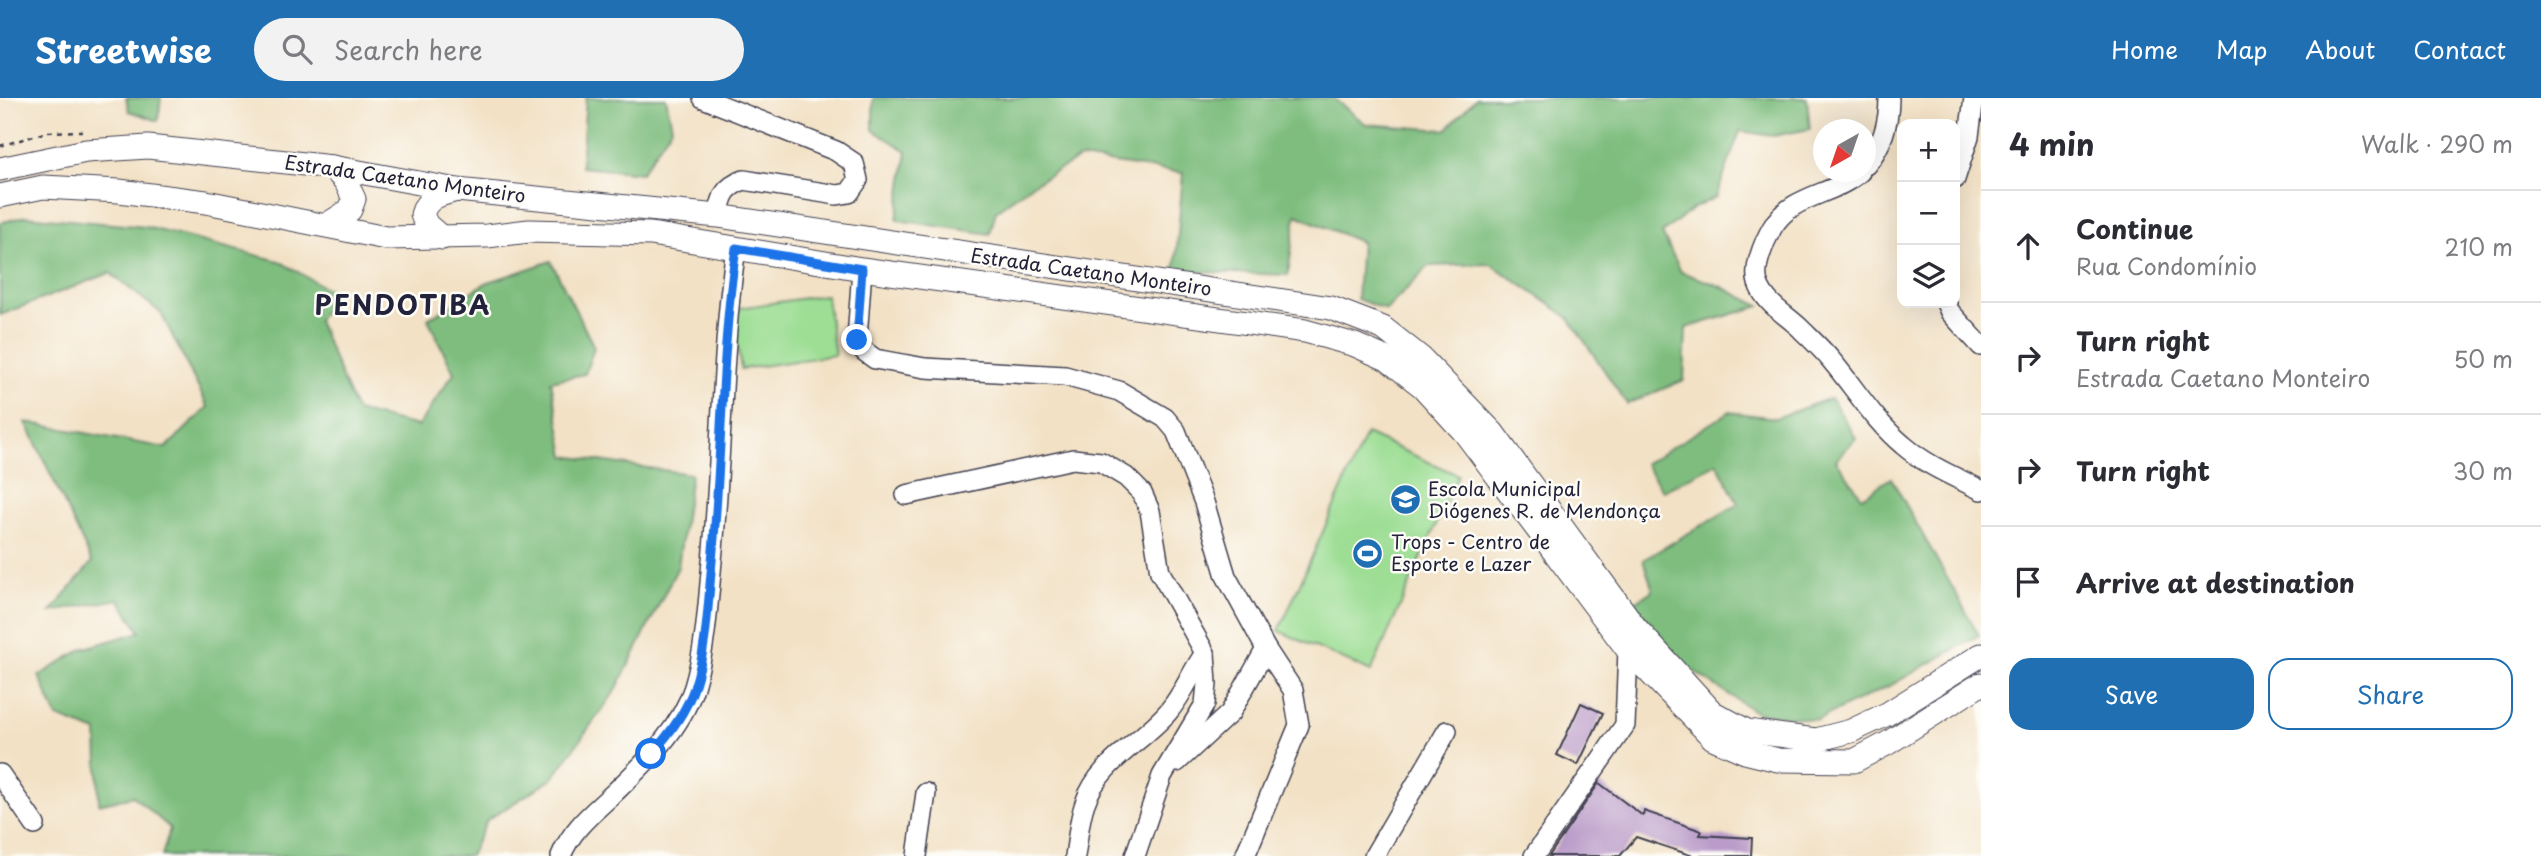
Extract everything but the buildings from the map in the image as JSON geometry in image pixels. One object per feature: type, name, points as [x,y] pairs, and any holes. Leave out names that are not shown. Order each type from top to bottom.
[{"type":"main road","name":"Estrada Caetano Monteiro","points":[[0,169],[86,150],[148,147],[332,167],[457,190],[718,216],[1247,293],[1331,308],[1383,328],[1421,359],[1493,433],[1635,627],[1712,712],[1747,731],[1816,740],[1851,731],[1886,714],[1981,655]]},
{"type":"main road","points":[[328,224],[350,210],[354,199],[346,181],[332,167]]},
{"type":"main road","name":"Estrada Caetano Monteiro","points":[[0,196],[43,187],[119,191],[206,202],[328,224],[386,238],[442,238],[529,231],[621,231],[862,269],[1305,331],[1355,345],[1387,359],[1423,387],[1465,433],[1628,650],[1713,738],[1745,752],[1778,760],[1854,761],[1888,743],[1981,684]]},
{"type":"main road","points":[[442,238],[427,225],[422,215],[425,204],[433,197],[457,190]]},
{"type":"street","points":[[704,98],[836,151],[853,163],[858,180],[849,193],[837,195],[744,180],[731,185],[722,194],[718,216]]},
{"type":"street","points":[[1876,150],[1889,121],[1889,98]]},
{"type":"street","points":[[1960,164],[1969,136],[1974,98]]},
{"type":"street","points":[[1846,182],[1789,208],[1773,226],[1761,253],[1757,281],[1764,297],[1830,358],[1879,422],[1901,444],[1928,464],[1981,490]]},
{"type":"street","points":[[562,856],[568,839],[582,823],[673,730],[694,688],[706,628],[736,248]]},
{"type":"street","points":[[862,269],[857,340],[864,351],[875,359],[925,368],[1065,376],[1119,391],[1165,418],[1176,431],[1226,576],[1266,649],[1293,690],[1299,725],[1245,856]]},
{"type":"street","points":[[1948,308],[1981,346]]},
{"type":"street","points":[[906,495],[1073,459],[1101,463],[1126,477],[1142,493],[1150,511],[1160,572],[1205,653],[1205,704],[1162,776],[1135,856]]},
{"type":"street","points":[[1162,776],[1230,713],[1266,649]]},
{"type":"street","points":[[1534,856],[1625,725],[1628,650]]},
{"type":"street","points":[[1075,856],[1085,803],[1093,785],[1119,756],[1172,707],[1185,691],[1205,653]]},
{"type":"street","points":[[1374,856],[1447,731]]},
{"type":"street","points":[[0,774],[35,825]]},
{"type":"street","points":[[917,856],[926,793]]},
{"type":"green space","points":[[126,98],[161,98],[158,121],[129,111]]},
{"type":"green space","points":[[586,98],[666,98],[672,127],[641,173],[581,167]]},
{"type":"green space","points":[[873,98],[1333,98],[1366,124],[1446,130],[1476,98],[1807,98],[1810,129],[1773,136],[1740,131],[1716,197],[1692,209],[1662,233],[1681,272],[1720,286],[1760,306],[1686,328],[1684,380],[1627,404],[1568,317],[1491,264],[1429,266],[1386,310],[1357,299],[1361,242],[1296,215],[1288,275],[1175,271],[1183,173],[1080,158],[1030,186],[996,211],[990,234],[897,220],[907,151],[873,130]]},
{"type":"green space","points":[[25,216],[146,227],[279,261],[334,293],[318,321],[356,411],[418,426],[454,373],[428,319],[486,283],[551,261],[594,347],[585,374],[551,381],[565,456],[691,474],[678,567],[616,690],[552,779],[487,820],[470,856],[162,856],[170,828],[133,796],[99,804],[97,732],[57,717],[39,676],[82,649],[140,632],[119,599],[51,612],[92,562],[26,422],[166,448],[208,407],[161,313],[110,273],[0,315],[0,223]]},
{"type":"green space","points":[[826,295],[835,355],[741,369],[732,309]]},
{"type":"green space","points":[[1831,398],[1856,438],[1836,460],[1862,497],[1891,478],[1979,635],[1893,684],[1817,720],[1757,713],[1684,665],[1634,603],[1653,590],[1643,560],[1738,504],[1717,463],[1663,491],[1645,464],[1729,412],[1776,418]]},
{"type":"green space","name":"Trops - Centro de Esporte e Lazer","points":[[1366,434],[1458,475],[1371,672],[1279,631]]},
{"type":"place","name":"Escola Municipal Diógenes R. de Mendonça","points":[[1405,500]]},
{"type":"place","name":"Trops - Centro de Esporte e Lazer","points":[[1368,553]]},
{"type":"district","name":"PENDOTIBA","points":[[403,306]]},
{"type":"route","points":[[651,754],[673,730],[694,688],[706,628],[736,248],[862,269],[857,340]]}]
